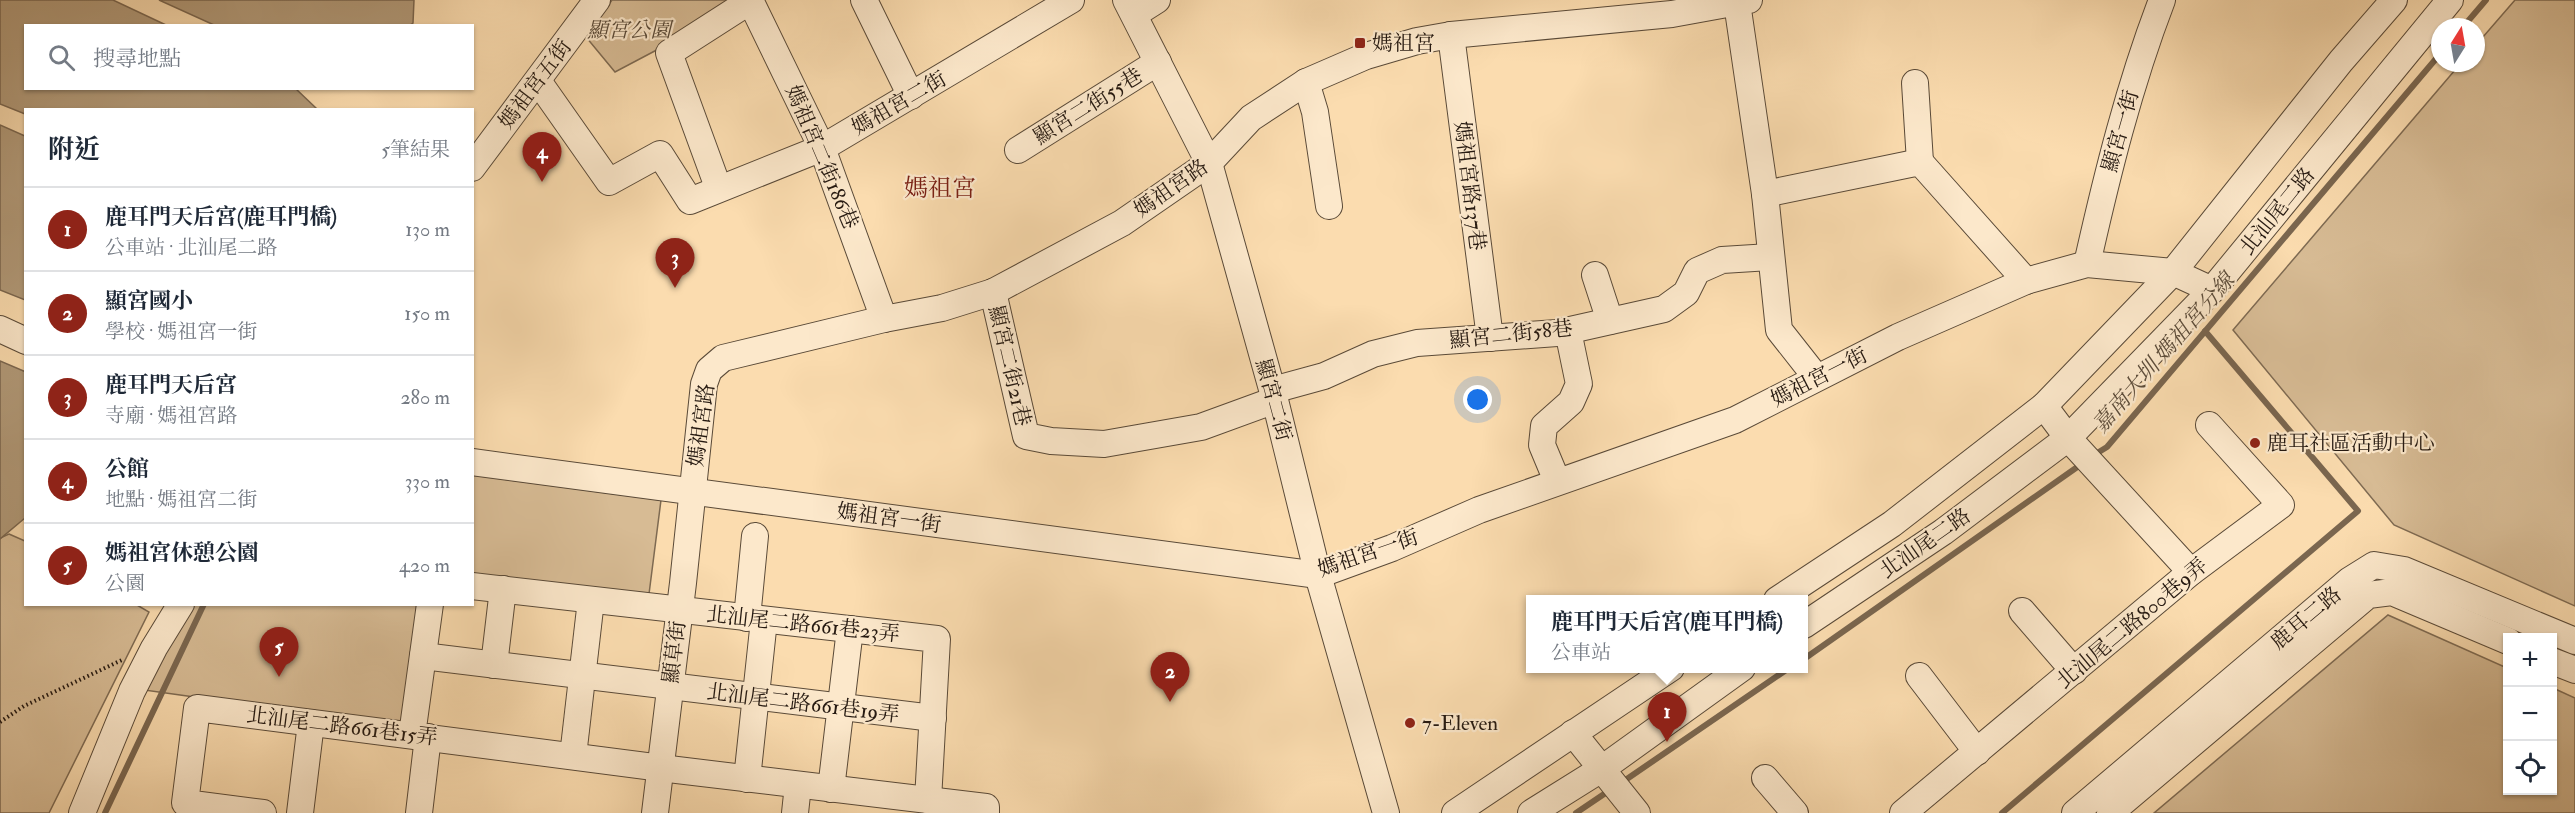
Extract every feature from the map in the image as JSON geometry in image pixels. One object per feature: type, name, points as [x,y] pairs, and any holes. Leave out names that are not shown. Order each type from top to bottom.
[{"type":"street","name":"媽祖宮五街","points":[[474,165],[597,0]]},
{"type":"street","points":[[864,0],[911,96]]},
{"type":"street","points":[[1130,7],[1156,0]]},
{"type":"street","name":"顯宮一街","points":[[2087,264],[2106,176],[2147,39],[2162,0]]},
{"type":"street","name":"北汕尾二路","points":[[1785,595],[1892,524],[2044,406],[2173,272],[2341,61],[2394,0]]},
{"type":"street","name":"北汕尾二路","points":[[1808,622],[1943,532],[2068,438],[2212,290],[2450,0]]},
{"type":"street","points":[[718,187],[669,53],[750,1]]},
{"type":"street","name":"媽祖宮二街186巷","points":[[750,1],[822,148],[884,319]]},
{"type":"street","points":[[1743,2],[1779,330],[1816,377]]},
{"type":"street","name":"媽祖宮路","points":[[693,492],[704,384],[709,370],[723,358],[884,319],[942,308],[993,292],[1122,223],[1209,163],[1251,118],[1306,82],[1366,56],[1417,41],[1581,11],[1672,14],[1743,2]]},
{"type":"street","name":"媽祖宮二街","points":[[538,81],[609,182],[660,154],[690,201],[718,187],[822,148],[911,96],[1057,4]]},
{"type":"street","name":"顯宮二街","points":[[1130,7],[1209,163],[1274,395],[1318,575],[1386,813]]},
{"type":"street","name":"媽祖宮路137巷","points":[[1451,35],[1490,338]]},
{"type":"street","name":"顯宮二街55巷","points":[[1018,150],[1158,62]]},
{"type":"street","points":[[1306,82],[1315,112],[1329,206]]},
{"type":"street","points":[[1915,83],[1920,162],[2025,281]]},
{"type":"street","points":[[1765,194],[1920,162]]},
{"type":"street","name":"顯宮二街58巷","points":[[1274,395],[1373,354],[1417,343],[1568,331],[1664,309],[1686,293],[1697,271],[1722,260],[1770,257]]},
{"type":"street","name":"媽祖宮一街","points":[[474,462],[1318,575],[1392,548],[1479,510],[1557,481],[1735,420],[1898,337],[2025,281],[2087,264],[2173,272],[2212,290]]},
{"type":"street","points":[[1595,275],[1610,321]]},
{"type":"street","name":"顯宮二街21巷","points":[[993,292],[1026,436],[1051,441],[1104,444],[1201,427],[1274,395]]},
{"type":"street","points":[[0,329],[24,340]]},
{"type":"street","points":[[1557,481],[1542,445],[1544,426],[1571,402],[1578,384],[1568,331]]},
{"type":"street","points":[[2044,406],[2068,438],[2192,572]]},
{"type":"street","name":"北汕尾二路800巷9弄","points":[[1903,813],[2192,572],[2281,505],[2209,425]]},
{"type":"street","name":"顯草街","points":[[655,813],[693,492]]},
{"type":"street","points":[[747,779],[756,697],[755,536]]},
{"type":"street","name":"鹿耳二路","points":[[2075,813],[2350,580],[2374,565],[2404,570],[2575,641]]},
{"type":"street","name":"北汕尾二路661巷23弄","points":[[474,586],[937,639],[928,800]]},
{"type":"street","points":[[494,665],[502,589]]},
{"type":"street","name":"鹿耳二路","points":[[2110,813],[2368,595],[2392,592],[2503,639]]},
{"type":"street","points":[[573,756],[591,600]]},
{"type":"street","points":[[82,813],[132,691],[154,648],[180,606]]},
{"type":"street","points":[[419,813],[423,656],[430,606]]},
{"type":"street","points":[[2022,611],[2074,671]]},
{"type":"street","points":[[831,789],[849,629]]},
{"type":"street","name":"北汕尾二路661巷19弄","points":[[423,656],[933,718]]},
{"type":"street","points":[[2557,663],[2575,670]]},
{"type":"street","points":[[1455,813],[1665,673]]},
{"type":"street","points":[[1531,813],[1603,768],[1736,673]]},
{"type":"street","points":[[1919,676],[1977,752]]},
{"type":"street","name":"北汕尾二路661巷15弄","points":[[263,813],[185,803],[197,708],[747,779],[986,807],[986,813]]},
{"type":"street","points":[[300,813],[311,723]]},
{"type":"street","points":[[1574,733],[1632,807]]},
{"type":"street","points":[[1765,778],[1795,813]]},
{"type":"street","points":[[795,813],[798,785]]},
{"type":"path","points":[[0,722],[24,706],[138,651],[154,648]]},
{"type":"green space","name":"顯宮公園","points":[[612,0],[737,0],[668,44],[615,72],[586,37]]},
{"type":"green space","points":[[2515,0],[2575,0],[2575,606],[2394,525],[2233,330],[2453,72],[2485,72],[2485,35]]},
{"type":"green space","points":[[474,475],[661,500],[649,594],[474,579]]},
{"type":"green space","points":[[9,534],[24,541],[24,606],[139,606],[149,612],[49,813],[0,813],[0,538]]},
{"type":"green space","points":[[190,606],[420,606],[402,726],[144,690]]},
{"type":"green space","points":[[2388,615],[2503,666],[2503,795],[2557,795],[2557,690],[2575,698],[2575,813],[2154,813]]},
{"type":"shaded area","points":[[0,0],[113,0],[164,24],[24,24],[24,90],[297,90],[316,108],[24,108],[24,114],[0,104]]},
{"type":"shaded area","points":[[159,0],[414,0],[412,24],[212,24]]},
{"type":"shaded area","points":[[0,125],[24,136],[24,300],[0,290]]},
{"type":"shaded area","points":[[0,361],[24,371],[24,519],[0,539]]},
{"type":"waterway","name":"嘉南大圳 媽祖宮分線","points":[[2471,18],[2486,0]]},
{"type":"waterway","name":"嘉南大圳 媽祖宮分線","points":[[2094,455],[2107,447],[2431,65]]},
{"type":"waterway","points":[[2002,813],[2358,511],[2205,331]]},
{"type":"waterway","name":"嘉南大圳 媽祖宮分線","points":[[1808,656],[2083,463]]},
{"type":"waterway","points":[[105,813],[203,606]]},
{"type":"waterway","name":"嘉南大圳 媽祖宮分線","points":[[1621,783],[1782,673]]},
{"type":"waterway","name":"嘉南大圳 媽祖宮分線","points":[[1576,813],[1610,790]]},
{"type":"place","name":"媽祖宮","points":[[1360,43]]},
{"type":"place","name":"公館","points":[[542,182]]},
{"type":"place","name":"鹿耳門天后宮","points":[[675,288]]},
{"type":"place","name":"鹿耳社區活動中心","points":[[2255,443]]},
{"type":"place","name":"媽祖宮休憩公園","points":[[279,677]]},
{"type":"place","name":"顯宮國小","points":[[1170,702]]},
{"type":"place","name":"7-Eleven","points":[[1410,723]]},
{"type":"place","name":"鹿耳門天后宮(鹿耳門橋)","points":[[1667,742]]},
{"type":"district","name":"媽祖宮","points":[[940,188]]}]
